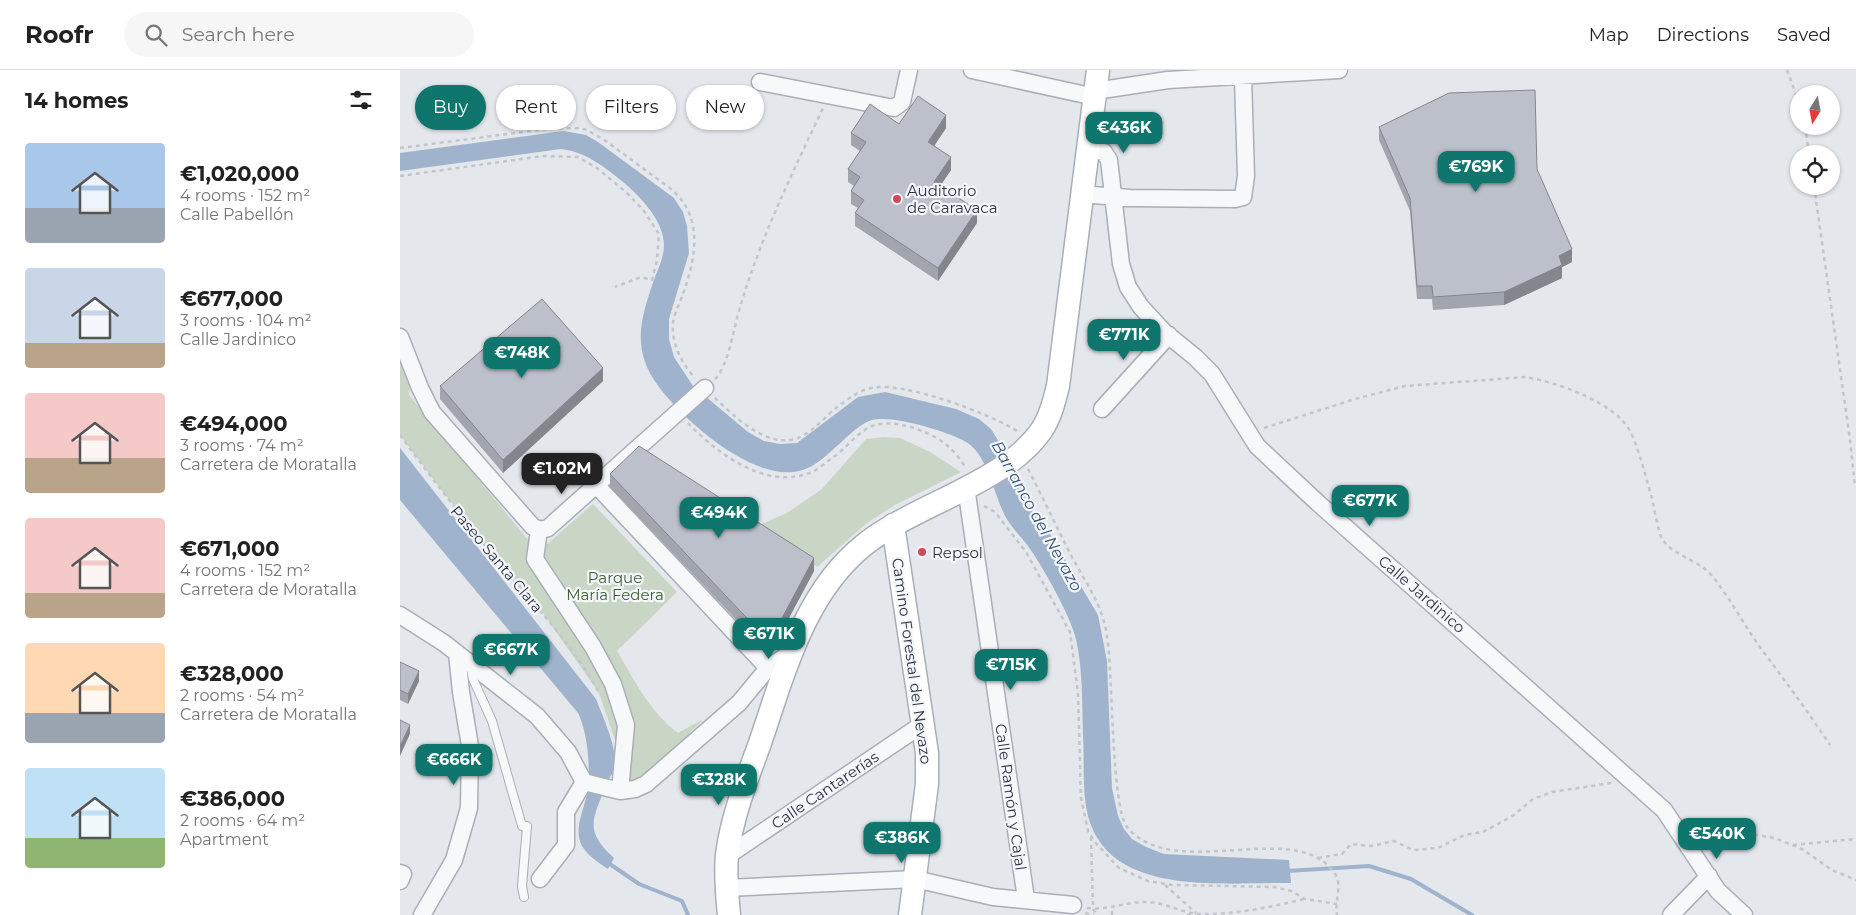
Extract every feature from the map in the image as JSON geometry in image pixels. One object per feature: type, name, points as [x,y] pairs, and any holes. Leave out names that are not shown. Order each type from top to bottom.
[{"type":"main road","points":[[730,915],[727,888],[727,856],[737,811],[769,705],[774,676],[792,652],[815,603],[835,575],[864,545],[893,525],[970,490],[1026,448],[1050,414],[1058,386],[1096,86]]},
{"type":"main road","name":"Camino Forestal del Nevazo","points":[[893,525],[928,768],[910,915]]},
{"type":"street","points":[[760,82],[894,108],[902,102],[909,70]]},
{"type":"street","points":[[972,70],[1096,86],[1339,70]]},
{"type":"street","points":[[1081,194],[1115,197],[1225,199],[1243,197],[1246,176],[1243,77]]},
{"type":"street","name":"Calle Jardinico","points":[[1087,149],[1107,154],[1112,171],[1121,264],[1128,287],[1141,307],[1212,374],[1248,433],[1269,458],[1664,810],[1718,891],[1744,915]]},
{"type":"street","points":[[1102,409],[1169,335]]},
{"type":"street","points":[[400,337],[420,388],[432,412],[533,526],[540,530],[548,528],[597,486],[705,388]]},
{"type":"street","points":[[400,615],[464,658],[552,732],[568,752],[586,783],[612,790],[635,789],[646,784],[740,703],[756,684],[774,676],[597,486]]},
{"type":"street","name":"Calle Ramón y Cajal","points":[[970,490],[1026,899]]},
{"type":"street","name":"Paseo Santa Clara","points":[[540,530],[535,559],[601,662],[613,684],[626,725],[612,790]]},
{"type":"street","points":[[422,915],[454,860],[469,808],[470,746],[461,692],[464,658]]},
{"type":"street","points":[[756,684],[758,698],[769,705]]},
{"type":"street","points":[[740,703],[769,705]]},
{"type":"street","name":"Calle Cantarerías","points":[[727,856],[923,724]]},
{"type":"street","points":[[540,879],[566,845],[566,812],[586,783]]},
{"type":"street","points":[[400,873],[403,874],[400,881]]},
{"type":"street","points":[[1671,915],[1709,876]]},
{"type":"street","points":[[727,888],[915,879],[993,897],[1073,905]]},
{"type":"lane","points":[[464,658],[492,721],[522,826],[527,826],[522,886],[524,897]]},
{"type":"path","points":[[1787,70],[1792,85]]},
{"type":"path","points":[[705,388],[718,376],[744,295],[790,178],[829,96]]},
{"type":"path","points":[[400,148],[546,129],[579,128],[587,130],[606,141],[671,189],[681,197],[689,211],[695,243],[688,278],[673,320],[674,333],[681,359],[705,388],[738,419],[757,431],[774,438],[789,439],[804,435],[855,395],[879,387],[910,391],[955,404],[1000,421],[1026,448],[1100,607],[1107,634],[1111,664],[1118,801],[1126,825],[1142,839],[1166,848],[1184,851],[1291,850],[1310,853],[1325,861],[1337,876],[1337,915]]},
{"type":"path","points":[[400,176],[544,156],[569,155],[587,160],[633,198],[659,234],[657,260],[652,280],[641,277],[615,286]]},
{"type":"path","points":[[1815,195],[1849,430],[1855,486]]},
{"type":"path","points":[[1248,433],[1355,399],[1405,386],[1526,377],[1542,380],[1586,396],[1612,413],[1630,431],[1658,517],[1661,537],[1671,550],[1698,562],[1712,576],[1757,642],[1799,697],[1830,745]]},
{"type":"path","points":[[678,413],[696,431],[732,460],[770,476],[794,476],[812,472],[833,458],[870,427],[880,423],[911,428],[932,435],[957,455],[970,490],[982,505],[995,512],[1026,552],[1070,632],[1077,684],[1081,798],[1091,836],[1093,908],[1096,915]]},
{"type":"path","name":"Paseo Santa Clara","points":[[400,435],[474,532],[542,612],[577,658],[602,700]]},
{"type":"path","points":[[1318,858],[1342,854],[1351,844],[1371,846],[1394,842],[1413,850],[1438,848],[1464,835],[1484,832],[1514,815],[1533,799],[1552,792],[1630,779]]},
{"type":"path","points":[[1672,821],[1719,827],[1775,838],[1802,849],[1832,870],[1856,880]]},
{"type":"path","points":[[1091,836],[1106,857],[1118,868],[1132,876],[1164,883],[1275,887],[1291,891],[1305,899]]},
{"type":"path","points":[[1792,845],[1856,840]]},
{"type":"path","points":[[1164,883],[1197,914]]},
{"type":"path","points":[[1187,915],[1218,915],[1305,899],[1337,904]]},
{"type":"path","points":[[1073,905],[1093,908],[1149,902],[1165,904],[1197,914]]},
{"type":"path","points":[[1112,915],[1113,905]]},
{"type":"path","points":[[1246,911],[1248,915]]},
{"type":"green space","name":"Parque María Federa","points":[[400,337],[412,366],[409,395],[538,552],[593,504],[677,592],[617,651],[651,705],[678,733],[703,719],[667,757],[647,773],[624,783],[617,746],[599,693],[542,612],[446,496],[400,435]]},
{"type":"green space","points":[[900,438],[930,452],[961,472],[895,505],[867,523],[817,567],[757,526],[787,513],[822,489],[866,439]]},
{"type":"water","points":[[564,131],[586,135],[598,142],[674,198],[683,212],[687,226],[689,253],[669,319],[669,339],[674,357],[693,386],[748,432],[764,441],[780,444],[797,443],[858,397],[885,392],[956,409],[979,419],[991,429],[1004,450],[1031,510],[1050,534],[1098,615],[1107,661],[1112,788],[1118,816],[1124,829],[1132,839],[1164,854],[1289,860],[1291,883],[1239,884],[1182,881],[1154,876],[1129,867],[1109,853],[1094,832],[1085,798],[1081,675],[1073,629],[1041,566],[1003,512],[986,467],[974,448],[966,442],[933,429],[906,422],[881,419],[865,423],[810,467],[791,472],[770,470],[748,462],[727,450],[687,418],[671,402],[650,373],[641,346],[642,319],[661,261],[664,245],[663,236],[656,218],[637,194],[623,182],[601,165],[586,157],[561,149],[400,171],[400,153]]},
{"type":"water","points":[[400,448],[596,699],[609,732],[615,758],[615,766],[598,806],[594,824],[594,831],[598,840],[614,858],[608,869],[587,853],[580,840],[579,827],[587,793],[589,774],[588,752],[578,713],[400,500]]},
{"type":"building","points":[[1535,90],[1537,169],[1572,249],[1559,256],[1562,265],[1504,292],[1433,297],[1432,286],[1417,286],[1410,198],[1379,127],[1449,93]]},
{"type":"building","name":"Auditorio de Caravaca","points":[[918,96],[946,115],[928,142],[951,157],[934,182],[977,210],[938,268],[855,213],[864,200],[851,191],[860,177],[848,169],[866,142],[851,133],[870,104],[899,124]]},
{"type":"building","points":[[542,299],[603,368],[503,460],[440,386]]},
{"type":"building","points":[[639,446],[814,558],[773,635],[764,636],[610,474]]},
{"type":"building","points":[[400,662],[419,671],[408,694],[400,690]]},
{"type":"building","points":[[400,720],[410,725],[400,746]]},
{"type":"waterway","points":[[607,862],[639,884],[682,901],[688,915]]},
{"type":"waterway","name":"Barranco del Nevazo","points":[[1287,871],[1369,866],[1411,879],[1472,915]]},
{"type":"place","name":"Auditorio de Caravaca","points":[[897,199]]},
{"type":"place","name":"Repsol","points":[[922,552]]}]
